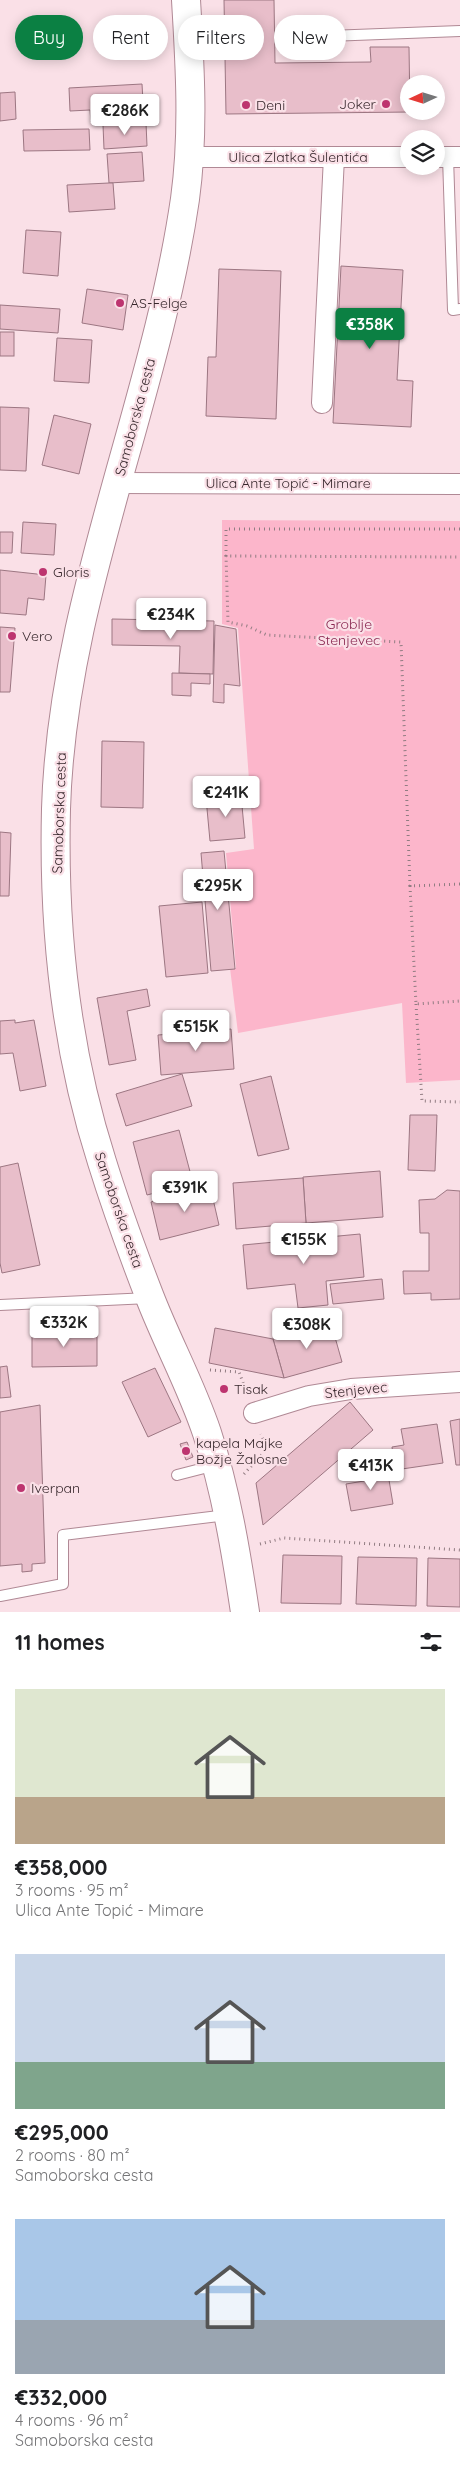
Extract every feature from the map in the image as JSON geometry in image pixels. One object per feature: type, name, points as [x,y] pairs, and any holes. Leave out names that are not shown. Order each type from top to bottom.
[{"type":"street","name":"Samoborska cesta","points":[[186,0],[190,124],[185,198],[160,328],[117,483],[74,656],[61,742],[56,807],[58,940],[66,1015],[81,1088],[100,1157],[150,1298],[189,1385],[217,1464],[245,1612]]},
{"type":"street","name":"Ulica Zlatka Šulentića","points":[[188,157],[400,157]]},
{"type":"street","points":[[322,403],[334,157]]},
{"type":"street","name":"Ulica Ante Topić - Mimare","points":[[117,483],[460,484]]},
{"type":"street","name":"Stenjevec","points":[[254,1413],[310,1396],[351,1389],[460,1382]]},
{"type":"lane","points":[[346,36],[460,31]]},
{"type":"lane","points":[[448,157],[453,310],[460,310]]},
{"type":"lane","points":[[0,1305],[150,1298]]},
{"type":"lane","points":[[177,1474],[217,1464]]},
{"type":"lane","points":[[0,1596],[63,1584],[63,1535],[228,1515]]},
{"type":"path","points":[[460,530],[226,529],[228,622],[247,626],[267,635],[401,642],[410,886],[422,1101],[460,1102]]},
{"type":"path","points":[[226,556],[460,558]]},
{"type":"path","points":[[410,886],[460,884]]},
{"type":"path","points":[[416,1004],[460,1001]]},
{"type":"path","points":[[263,1544],[284,1538],[460,1550]]},
{"type":"green space","name":"Groblje Stenjevec","points":[[222,520],[460,521],[460,1080],[406,1083],[402,1003],[238,1033],[230,968],[236,968],[226,853],[254,849],[238,628],[222,624]]},
{"type":"building","points":[[224,0],[274,0],[275,63],[371,62],[370,47],[409,47],[409,75],[400,75],[400,112],[226,114],[225,60],[264,60],[264,15],[224,15]]},
{"type":"building","points":[[142,84],[144,119],[91,122],[90,110],[70,111],[69,88]]},
{"type":"building","points":[[15,92],[16,119],[0,121],[0,93]]},
{"type":"building","points":[[146,123],[147,146],[104,149],[103,125]]},
{"type":"building","points":[[89,129],[90,150],[24,151],[23,130]]},
{"type":"building","points":[[142,152],[144,181],[109,183],[107,154]]},
{"type":"building","points":[[113,183],[115,209],[69,212],[67,185]]},
{"type":"building","points":[[26,230],[61,232],[58,276],[23,273]]},
{"type":"building","points":[[341,266],[403,270],[397,380],[413,381],[411,427],[333,423]]},
{"type":"building","points":[[219,269],[281,271],[276,419],[206,416],[208,357],[216,357]]},
{"type":"building","points":[[87,289],[128,295],[123,330],[82,323]]},
{"type":"building","points":[[0,305],[60,309],[58,333],[0,329]]},
{"type":"building","points":[[0,332],[14,332],[14,356],[0,356]]},
{"type":"building","points":[[57,338],[92,340],[89,383],[54,381]]},
{"type":"building","points":[[0,407],[29,408],[26,471],[0,470]]},
{"type":"building","points":[[54,415],[91,424],[79,474],[42,465]]},
{"type":"building","points":[[23,522],[56,524],[54,555],[21,553]]},
{"type":"building","points":[[0,532],[13,532],[12,553],[0,553]]},
{"type":"building","points":[[0,570],[46,575],[44,600],[28,598],[26,615],[0,613]]},
{"type":"building","points":[[112,619],[214,621],[213,674],[179,673],[180,646],[112,645]]},
{"type":"building","points":[[215,625],[236,629],[240,686],[224,684],[224,703],[213,702]]},
{"type":"building","points":[[0,627],[15,628],[10,692],[0,692]]},
{"type":"building","points":[[172,673],[210,674],[210,684],[191,683],[191,696],[172,695]]},
{"type":"building","points":[[102,741],[144,742],[143,808],[101,807]]},
{"type":"building","points":[[241,795],[245,838],[210,841],[206,798]]},
{"type":"building","points":[[0,832],[11,833],[9,896],[0,896]]},
{"type":"building","points":[[224,851],[235,969],[211,971],[201,853]]},
{"type":"building","points":[[202,902],[208,973],[166,977],[159,906]]},
{"type":"building","points":[[147,989],[150,1006],[127,1011],[136,1060],[109,1065],[97,998]]},
{"type":"building","points":[[15,1020],[15,1023],[34,1020],[46,1086],[20,1091],[13,1053],[0,1054],[0,1021]]},
{"type":"building","points":[[231,1029],[234,1069],[161,1075],[158,1035]]},
{"type":"building","points":[[182,1074],[192,1106],[126,1126],[116,1094]]},
{"type":"building","points":[[271,1076],[289,1149],[258,1156],[240,1084]]},
{"type":"building","points":[[410,1115],[437,1115],[435,1171],[408,1170]]},
{"type":"building","points":[[179,1130],[193,1183],[147,1195],[133,1142]]},
{"type":"building","points":[[18,1163],[40,1265],[2,1273],[0,1263],[0,1167]]},
{"type":"building","points":[[380,1171],[383,1217],[306,1223],[303,1177]]},
{"type":"building","points":[[303,1178],[306,1223],[236,1229],[233,1183]]},
{"type":"building","points":[[210,1186],[219,1225],[160,1240],[151,1202]]},
{"type":"building","points":[[447,1190],[460,1191],[460,1299],[431,1300],[431,1293],[404,1294],[403,1271],[429,1271],[429,1233],[420,1233],[419,1200],[435,1199]]},
{"type":"building","points":[[360,1234],[364,1277],[326,1281],[328,1305],[298,1308],[295,1284],[247,1289],[243,1245]]},
{"type":"building","points":[[382,1279],[384,1299],[333,1304],[330,1284]]},
{"type":"building","points":[[331,1323],[342,1362],[284,1378],[273,1339]]},
{"type":"building","points":[[215,1328],[273,1339],[284,1378],[209,1363]]},
{"type":"building","points":[[32,1330],[97,1330],[97,1366],[32,1367]]},
{"type":"building","points":[[7,1366],[11,1397],[0,1398],[0,1367]]},
{"type":"building","points":[[155,1368],[181,1422],[148,1437],[122,1382]]},
{"type":"building","points":[[350,1402],[373,1430],[263,1525],[256,1483]]},
{"type":"building","name":"Iverpan","points":[[40,1405],[45,1563],[32,1564],[32,1571],[22,1572],[22,1564],[0,1566],[0,1412]]},
{"type":"building","points":[[460,1419],[460,1465],[456,1465],[450,1421]]},
{"type":"building","points":[[437,1424],[443,1463],[395,1470],[392,1447],[404,1445],[401,1429]]},
{"type":"building","name":"kapela Majke Božje Žalosne","points":[[187,1442],[193,1457],[186,1460],[180,1444]]},
{"type":"building","points":[[387,1468],[393,1504],[351,1511],[346,1484],[364,1481],[362,1472]]},
{"type":"building","points":[[283,1555],[342,1556],[341,1604],[281,1603]]},
{"type":"building","points":[[358,1557],[417,1558],[416,1606],[356,1604]]},
{"type":"building","points":[[428,1558],[460,1559],[460,1607],[427,1606]]},
{"type":"place","name":"Joker","points":[[386,104]]},
{"type":"place","name":"Deni","points":[[246,105]]},
{"type":"place","name":"AS-Felge","points":[[120,303]]},
{"type":"place","name":"Gloris","points":[[43,572]]},
{"type":"place","name":"Vero","points":[[12,636]]},
{"type":"place","name":"Tisak","points":[[224,1389]]},
{"type":"place","name":"kapela Majke Božje Žalosne","points":[[186,1451]]},
{"type":"place","name":"Iverpan","points":[[21,1488]]}]
